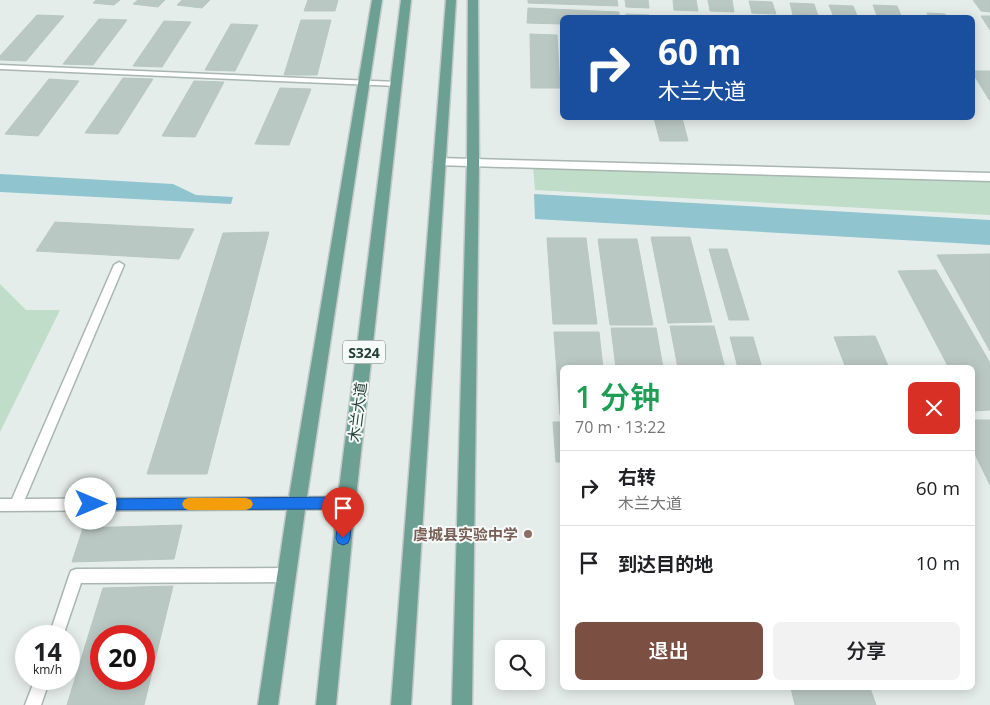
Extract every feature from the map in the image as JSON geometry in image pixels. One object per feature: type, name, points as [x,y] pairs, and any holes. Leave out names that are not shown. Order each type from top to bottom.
[{"type":"main road","points":[[268,705],[297,503],[377,0]]},
{"type":"main road","name":"木兰大道","points":[[326,705],[346,503],[406,0]]},
{"type":"main road","points":[[401,705],[451,0]]},
{"type":"main road","points":[[462,705],[473,163],[473,0]]},
{"type":"street","points":[[439,162],[990,177]]},
{"type":"lane","points":[[0,66],[397,84]]},
{"type":"lane","points":[[16,505],[119,264]]},
{"type":"lane","points":[[0,505],[346,503]]},
{"type":"lane","points":[[60,625],[76,576],[287,575]]},
{"type":"lane","points":[[33,705],[38,690]]},
{"type":"green space","points":[[533,167],[990,181],[990,215],[535,190]]},
{"type":"green space","points":[[0,284],[26,310],[60,310],[0,432]]},
{"type":"water","points":[[0,174],[173,184],[196,195],[233,197],[231,204],[0,192]]},
{"type":"water","points":[[534,194],[990,220],[990,245],[535,219]]},
{"type":"building","points":[[96,0],[120,0],[114,5],[93,3]]},
{"type":"building","points":[[138,0],[165,0],[158,7],[133,4]]},
{"type":"building","points":[[182,0],[210,0],[202,8],[177,5]]},
{"type":"building","points":[[308,0],[338,0],[335,11],[304,11]]},
{"type":"building","points":[[528,0],[617,0],[618,6],[528,3]]},
{"type":"building","points":[[625,0],[648,0],[649,8],[626,7]]},
{"type":"building","points":[[673,0],[696,0],[698,11],[674,10]]},
{"type":"building","points":[[708,0],[732,0],[734,12],[710,11]]},
{"type":"building","points":[[973,0],[990,0],[990,12],[981,11]]},
{"type":"building","points":[[749,1],[772,2],[776,14],[752,13]]},
{"type":"building","points":[[790,3],[814,4],[818,15],[793,15]]},
{"type":"building","points":[[829,5],[853,6],[857,15],[833,15]]},
{"type":"building","points":[[873,5],[897,6],[901,15],[877,15]]},
{"type":"building","points":[[528,8],[619,12],[619,15],[560,15],[560,24],[527,23]]},
{"type":"building","points":[[927,13],[946,15],[928,15]]},
{"type":"building","points":[[37,15],[64,16],[26,61],[0,60],[0,56]]},
{"type":"building","points":[[981,16],[990,16],[990,30]]},
{"type":"building","points":[[99,19],[127,20],[93,65],[63,64]]},
{"type":"building","points":[[301,20],[331,20],[317,75],[284,75]]},
{"type":"building","points":[[164,21],[191,22],[162,67],[133,66]]},
{"type":"building","points":[[231,24],[258,25],[235,71],[205,70]]},
{"type":"building","points":[[530,34],[557,35],[560,88],[531,88]]},
{"type":"building","points":[[975,71],[990,71],[990,101],[975,77]]},
{"type":"building","points":[[123,78],[153,79],[118,134],[85,133]]},
{"type":"building","points":[[49,79],[79,81],[38,136],[5,134]]},
{"type":"building","points":[[194,81],[224,82],[195,137],[162,136]]},
{"type":"building","points":[[280,88],[311,89],[289,145],[255,144]]},
{"type":"building","points":[[655,120],[683,120],[688,141],[660,141]]},
{"type":"building","points":[[55,222],[194,229],[179,259],[36,251]]},
{"type":"building","points":[[269,232],[207,474],[147,474],[223,233]]},
{"type":"building","points":[[651,237],[690,237],[712,322],[668,323]]},
{"type":"building","points":[[547,238],[586,238],[597,324],[553,324]]},
{"type":"building","points":[[598,239],[637,239],[653,325],[610,325]]},
{"type":"building","points":[[709,249],[727,249],[749,320],[729,320]]},
{"type":"building","points":[[990,254],[990,351],[937,255]]},
{"type":"building","points":[[936,270],[990,363],[990,410],[975,411],[975,365],[947,365],[898,271]]},
{"type":"building","points":[[670,326],[714,326],[724,365],[677,365]]},
{"type":"building","points":[[611,328],[656,328],[662,365],[616,365]]},
{"type":"building","points":[[554,332],[599,332],[603,365],[560,365],[560,415]]},
{"type":"building","points":[[875,336],[888,365],[845,365],[834,337]]},
{"type":"building","points":[[730,337],[753,337],[761,365],[737,365]]},
{"type":"building","points":[[975,420],[990,420],[990,485],[975,454]]},
{"type":"building","points":[[553,422],[560,422],[560,462],[556,462]]},
{"type":"building","points":[[182,525],[174,559],[72,562],[83,528]]},
{"type":"building","points":[[173,586],[155,660],[155,625],[92,625],[103,588]]},
{"type":"building","points":[[90,630],[90,690],[148,690],[144,705],[67,705],[72,690],[80,690],[80,663]]},
{"type":"building","points":[[791,690],[871,690],[876,705],[795,705]]},
{"type":"slow traffic","points":[[188,504],[246,504]]},
{"type":"place","name":"虞城县实验中学","points":[[528,534]]},
{"type":"route","points":[[91,504],[346,503],[343,538]]}]
